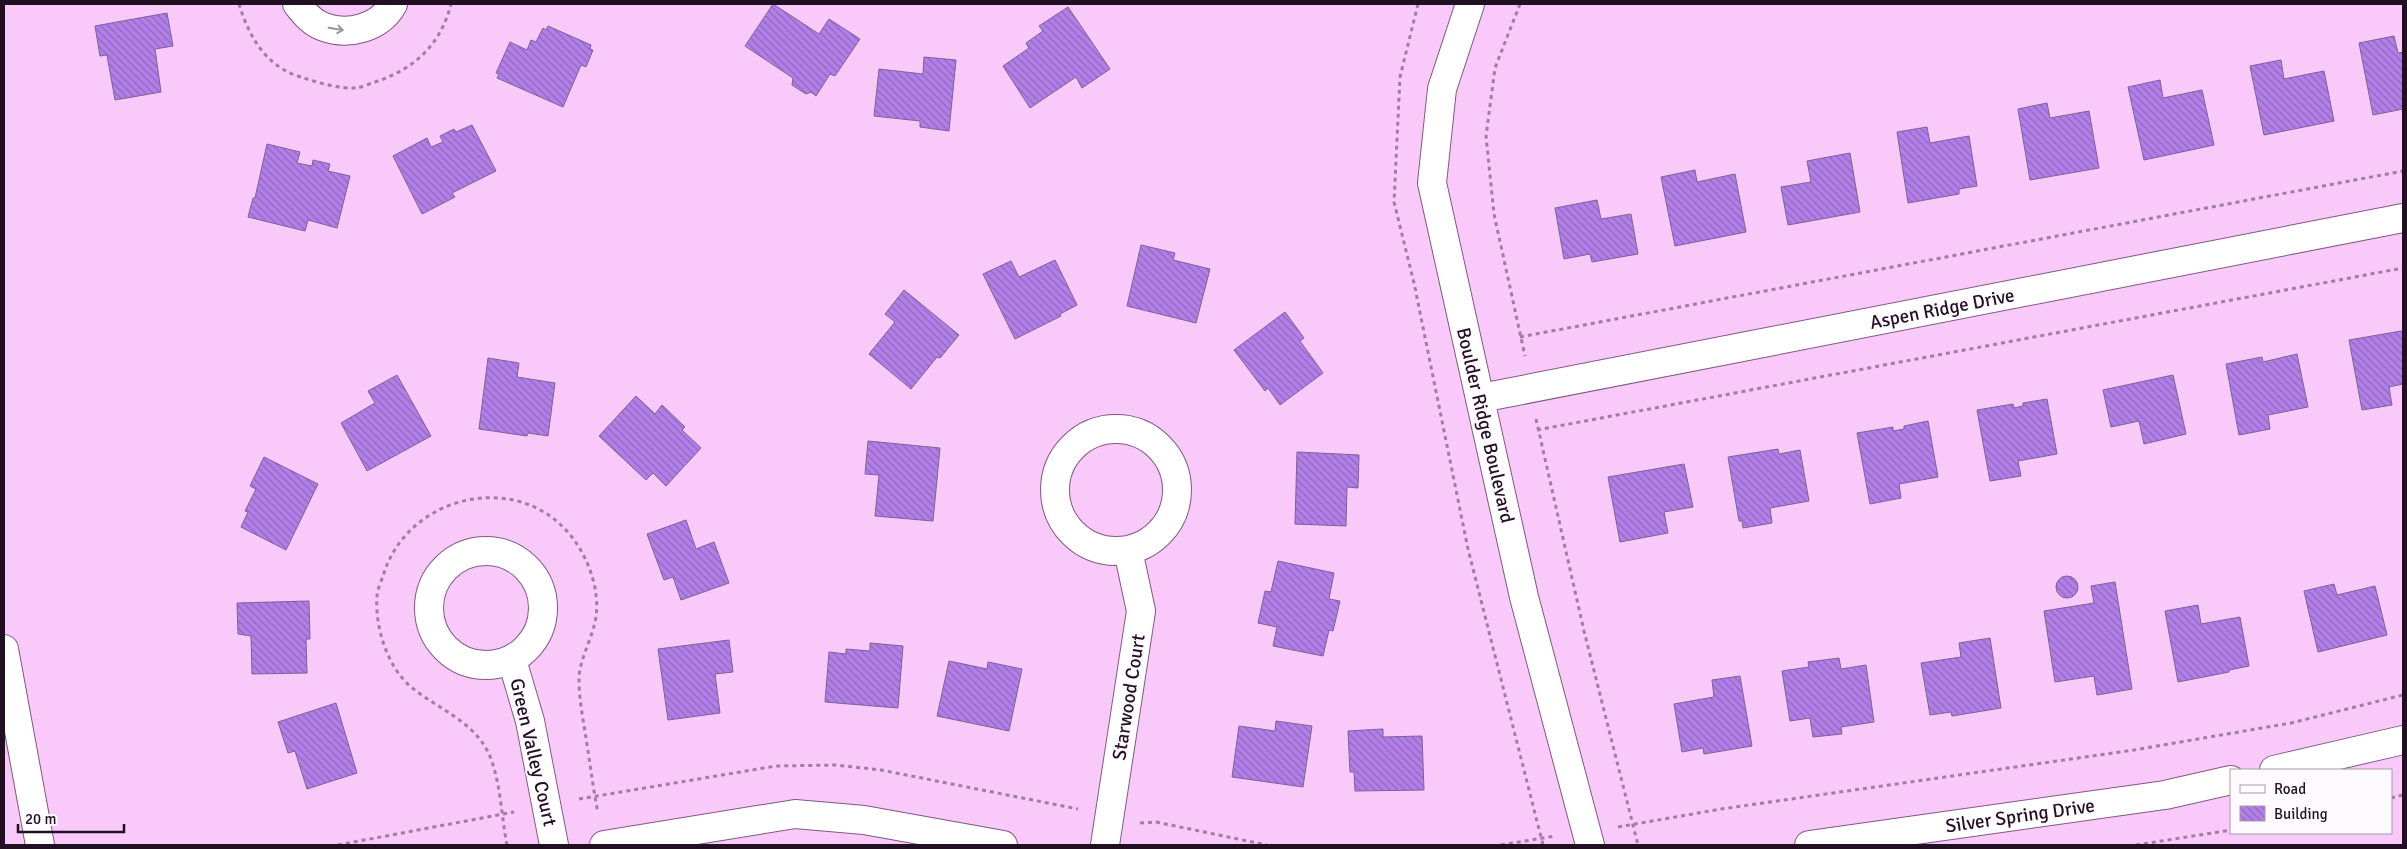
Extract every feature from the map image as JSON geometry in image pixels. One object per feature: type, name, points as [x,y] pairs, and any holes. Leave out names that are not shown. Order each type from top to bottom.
[{"type":"street","points":[[297,4],[306,16],[322,26],[340,31],[360,30],[377,21],[393,4]]},
{"type":"street","name":"Boulder Ridge Boulevard","points":[[1470,4],[1442,89],[1432,183],[1524,597],[1588,839]]},
{"type":"street","name":"Aspen Ridge Drive","points":[[1481,398],[2403,218]]},
{"type":"street","points":[[1120,428],[1139,433],[1156,443],[1169,458],[1176,476],[1177,496],[1172,514],[1162,531],[1146,543],[1128,550],[1107,550],[1094,546],[1088,544],[1072,532],[1060,514],[1055,494],[1058,474],[1066,455],[1081,440],[1099,431],[1120,428]]},
{"type":"street","name":"Green Valley Court","points":[[488,550],[498,552],[507,554],[523,564],[535,578],[542,596],[543,615],[538,633],[527,649],[512,660],[494,666],[474,665],[456,658],[441,646],[432,630],[428,610],[430,591],[439,574],[453,560],[470,552],[488,550]]},
{"type":"street","name":"Starwood Court","points":[[1105,845],[1141,611],[1128,550]]},
{"type":"street","points":[[4,649],[40,845]]},
{"type":"street","name":"Green Valley Court","points":[[512,660],[530,721],[554,845]]},
{"type":"street","points":[[2278,769],[2403,740]]},
{"type":"street","name":"Silver Spring Drive","points":[[1809,845],[2164,794],[2230,780]]},
{"type":"street","points":[[604,845],[795,814],[864,820],[1003,845]]},
{"type":"path","points":[[1520,4],[1495,68],[1486,136],[1494,214],[1532,389],[1537,430],[1584,631],[1632,816],[1631,825],[1638,845]]},
{"type":"path","points":[[1520,337],[2403,171]]},
{"type":"path","points":[[1537,430],[2403,268]]},
{"type":"path","points":[[1501,845],[1540,838],[1588,839],[1631,825],[1721,809],[2134,750],[2291,722],[2403,694]]},
{"type":"path","points":[[2136,845],[2230,830]]},
{"type":"path","points":[[1539,831],[1543,845]]},
{"type":"building","points":[[773,4],[819,34],[829,19],[860,39],[835,76],[830,74],[816,96],[811,92],[806,94],[792,85],[793,78],[745,46]]},
{"type":"building","points":[[1068,7],[1110,69],[1082,88],[1076,77],[1030,108],[1003,66],[1029,48],[1026,43],[1043,31],[1039,26]]},
{"type":"building","points":[[167,13],[173,46],[155,49],[161,92],[115,100],[107,55],[100,56],[95,26]]},
{"type":"building","points":[[548,26],[591,45],[590,49],[593,50],[586,67],[581,65],[563,107],[497,78],[499,74],[496,73],[510,42],[527,50],[531,40],[536,42],[543,28],[546,30]]},
{"type":"building","points":[[2394,36],[2398,53],[2403,52],[2403,109],[2373,115],[2359,43]]},
{"type":"building","points":[[924,57],[956,60],[949,131],[920,127],[920,121],[874,116],[879,69],[923,74]]},
{"type":"building","points":[[2281,60],[2284,79],[2324,71],[2334,121],[2264,135],[2250,66]]},
{"type":"building","points":[[2160,80],[2163,98],[2202,90],[2214,145],[2144,160],[2128,87]]},
{"type":"building","points":[[2047,103],[2050,118],[2089,111],[2099,168],[2030,180],[2018,109]]},
{"type":"building","points":[[472,125],[496,171],[452,193],[455,197],[422,214],[393,156],[427,138],[431,147],[443,142],[440,136],[454,129],[456,132]]},
{"type":"building","points":[[1927,127],[1930,143],[1969,136],[1977,186],[1959,189],[1959,194],[1908,203],[1897,132]]},
{"type":"building","points":[[267,144],[300,152],[297,163],[312,166],[313,160],[330,164],[328,171],[350,176],[337,228],[308,220],[305,231],[248,217],[253,198],[255,198]]},
{"type":"building","points":[[1850,153],[1860,212],[1788,225],[1781,187],[1811,182],[1807,161]]},
{"type":"building","points":[[1695,170],[1697,182],[1735,174],[1746,232],[1675,246],[1661,177]]},
{"type":"building","points":[[1597,200],[1601,219],[1631,214],[1638,254],[1592,262],[1590,254],[1564,259],[1555,208]]},
{"type":"building","points":[[1141,245],[1175,253],[1173,260],[1210,269],[1196,323],[1127,306]]},
{"type":"building","points":[[1055,260],[1077,305],[1060,314],[1061,316],[1015,339],[983,274],[1011,261],[1019,277]]},
{"type":"building","points":[[904,290],[959,335],[940,358],[937,357],[911,389],[869,354],[895,322],[885,314]]},
{"type":"building","points":[[1285,312],[1304,338],[1300,341],[1323,373],[1280,405],[1268,388],[1265,391],[1234,350]]},
{"type":"building","points":[[2401,331],[2403,334],[2403,384],[2389,387],[2392,405],[2362,410],[2349,340]]},
{"type":"building","points":[[2297,354],[2308,407],[2268,415],[2270,429],[2239,435],[2226,364],[2262,357],[2263,362]]},
{"type":"building","points":[[488,358],[519,363],[517,377],[555,383],[548,436],[528,433],[527,436],[479,429]]},
{"type":"building","points":[[397,375],[431,436],[367,471],[341,423],[375,403],[368,391]]},
{"type":"building","points":[[2173,375],[2186,434],[2144,444],[2139,421],[2111,427],[2103,390]]},
{"type":"building","points":[[636,396],[655,414],[662,405],[685,427],[682,430],[701,448],[666,486],[653,473],[646,480],[599,436]]},
{"type":"building","points":[[2047,399],[2057,454],[2018,461],[2021,476],[1990,481],[1977,410],[2013,404],[2014,408],[2023,406],[2023,403]]},
{"type":"building","points":[[1928,421],[1938,477],[1899,484],[1901,498],[1870,504],[1857,433],[1893,427],[1893,431],[1904,429],[1904,426]]},
{"type":"building","points":[[868,441],[940,448],[933,521],[875,516],[879,475],[865,474]]},
{"type":"building","points":[[1778,449],[1779,454],[1800,450],[1809,501],[1770,508],[1772,523],[1743,528],[1742,521],[1739,521],[1728,457]]},
{"type":"building","points":[[1297,452],[1359,455],[1358,488],[1347,487],[1346,526],[1295,524]]},
{"type":"building","points":[[264,457],[318,484],[286,550],[241,527],[248,512],[245,511],[256,489],[250,486]]},
{"type":"building","points":[[1684,464],[1693,507],[1664,512],[1668,533],[1620,542],[1608,477]]},
{"type":"building","points":[[686,520],[696,549],[714,542],[729,583],[681,600],[673,577],[664,580],[647,534]]},
{"type":"building","points":[[1278,561],[1334,573],[1329,599],[1340,601],[1333,631],[1329,630],[1323,656],[1273,646],[1277,627],[1258,623],[1265,591],[1271,592]]},
{"type":"building","points":[[2067,576],[2075,579],[2078,587],[2075,595],[2067,598],[2059,595],[2056,587],[2059,579]]},
{"type":"building","points":[[2115,582],[2132,689],[2097,695],[2094,676],[2055,682],[2044,611],[2094,603],[2091,586]]},
{"type":"building","points":[[2334,584],[2337,595],[2375,586],[2387,635],[2318,652],[2304,591]]},
{"type":"building","points":[[309,601],[310,639],[306,639],[307,673],[252,674],[251,636],[238,634],[237,603]]},
{"type":"building","points":[[2198,605],[2201,624],[2240,617],[2249,666],[2178,682],[2165,611]]},
{"type":"building","points":[[1990,638],[2001,708],[1952,716],[1951,712],[1930,715],[1921,663],[1961,657],[1959,643]]},
{"type":"building","points":[[729,640],[733,672],[715,674],[720,713],[668,720],[658,649]]},
{"type":"building","points":[[870,643],[903,646],[898,708],[825,702],[829,652],[846,654],[846,649],[870,651]]},
{"type":"building","points":[[1839,658],[1841,669],[1866,665],[1874,722],[1841,727],[1842,734],[1813,737],[1810,718],[1790,721],[1782,671],[1809,667],[1808,662]]},
{"type":"building","points":[[949,661],[987,669],[988,662],[1022,669],[1009,731],[937,716]]},
{"type":"building","points":[[1740,676],[1752,746],[1704,754],[1703,748],[1682,752],[1674,704],[1714,697],[1712,680]]},
{"type":"building","points":[[336,703],[357,773],[307,789],[295,751],[288,753],[278,722]]},
{"type":"building","points":[[1276,721],[1312,726],[1303,787],[1232,777],[1239,726],[1275,731]]},
{"type":"building","points":[[1383,729],[1383,737],[1422,736],[1424,790],[1355,791],[1354,772],[1350,772],[1348,731]]}]
